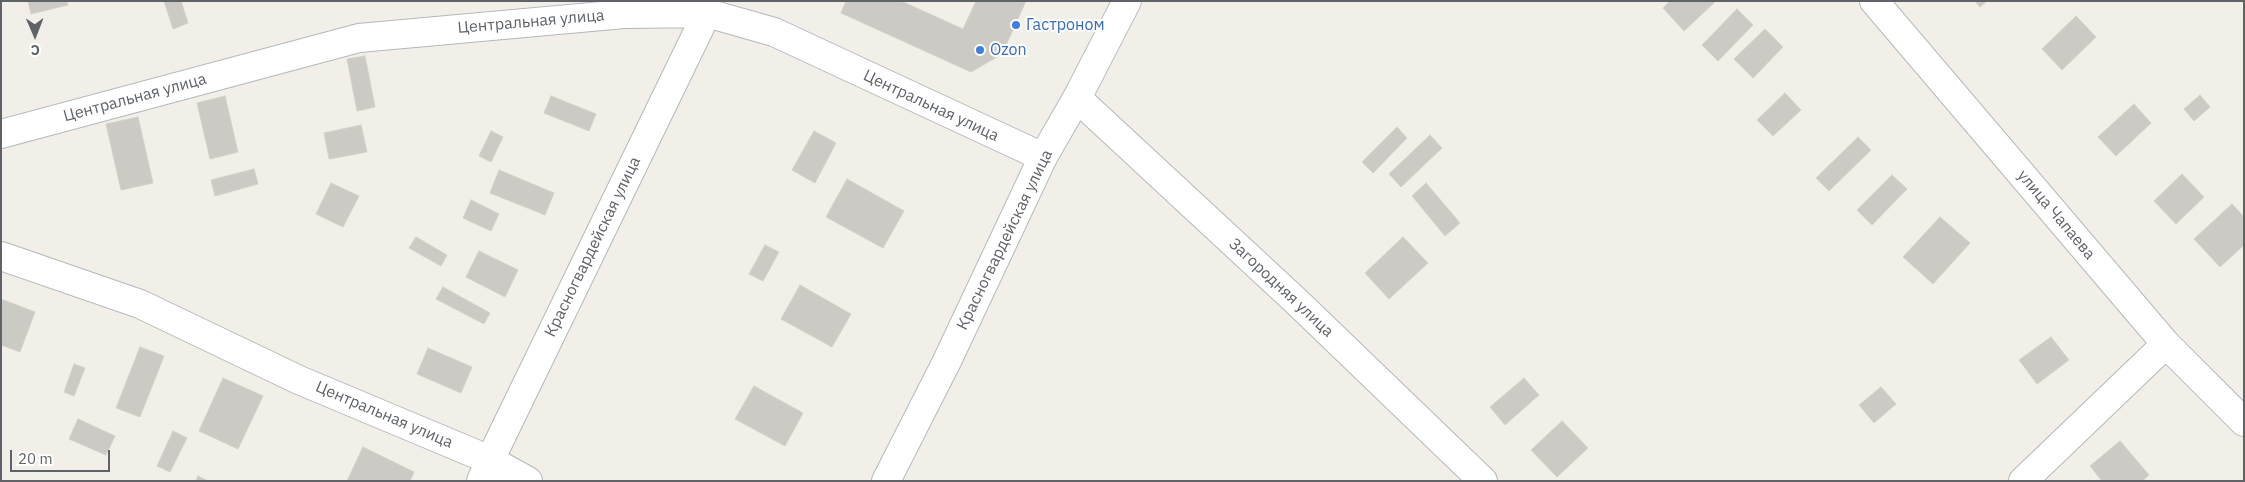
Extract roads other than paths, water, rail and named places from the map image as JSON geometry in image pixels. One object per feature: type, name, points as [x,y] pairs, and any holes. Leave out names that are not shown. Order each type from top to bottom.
[{"type":"street","name":"Красногвардейская улица","points":[[886,481],[947,361],[1043,157],[1077,98],[1126,1]]},
{"type":"street","name":"улица Чапаева","points":[[1874,1],[2166,344],[2244,422]]},
{"type":"street","name":"Красногвардейская улица","points":[[486,470],[707,13]]},
{"type":"street","name":"Центральная улица","points":[[1,134],[359,38],[624,14],[707,13],[774,32],[1043,157]]},
{"type":"street","name":"Загородняя улица","points":[[1077,98],[1297,302],[1483,481]]},
{"type":"street","name":"Центральная улица","points":[[1,256],[140,304],[486,470],[528,481]]},
{"type":"street","points":[[2023,481],[2166,344]]},
{"type":"place","name":"Гастроном","points":[[1016,25]]},
{"type":"place","name":"Ozon","points":[[980,50]]}]
